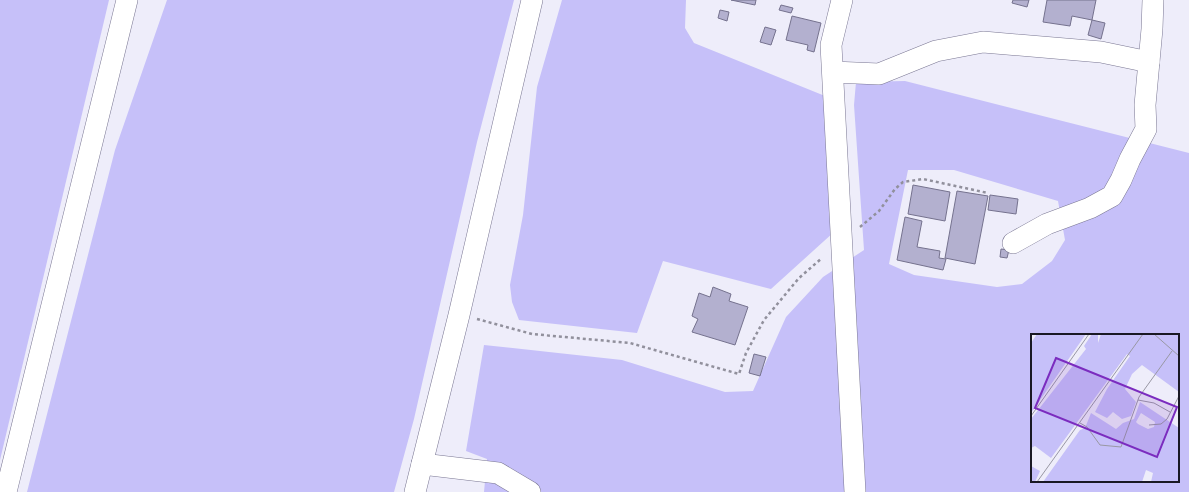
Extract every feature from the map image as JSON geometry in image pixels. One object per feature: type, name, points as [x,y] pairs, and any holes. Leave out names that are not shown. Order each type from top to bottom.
[{"type":"street","points":[[6,492],[127,0]]},
{"type":"street","points":[[415,492],[459,315],[532,0]]},
{"type":"street","points":[[842,0],[831,45],[855,492]]},
{"type":"street","points":[[1013,243],[1047,224],[1090,208],[1112,196],[1146,129],[1145,105],[1152,0]]},
{"type":"street","points":[[833,72],[879,74],[936,51],[983,42],[1101,52],[1149,62]]},
{"type":"street","points":[[422,464],[498,473],[530,492]]},
{"type":"path","points":[[459,315],[532,334],[630,343],[739,374],[746,353],[764,320],[799,278],[879,211],[903,182],[923,178],[988,193]]},
{"type":"shaded area","points":[[0,0],[109,0],[0,460]]},
{"type":"shaded area","points":[[167,0],[514,0],[477,142],[414,419],[394,492],[27,492],[115,150]]},
{"type":"shaded area","points":[[562,0],[686,0],[685,28],[694,43],[825,96],[834,232],[771,289],[663,261],[637,333],[519,320],[512,302],[510,285],[523,215],[537,87]]},
{"type":"shaded area","points":[[905,81],[1189,153],[1189,492],[484,492],[487,459],[466,451],[484,345],[622,360],[725,392],[753,391],[786,317],[823,277],[864,250],[854,105],[856,82]],"holes":[[[908,170],[954,170],[1058,201],[1065,240],[1052,261],[1022,284],[997,287],[914,275],[889,264]]]},
{"type":"building","points":[[731,0],[756,0],[755,5]]},
{"type":"building","points":[[1013,0],[1029,0],[1027,7],[1012,3]]},
{"type":"building","points":[[1047,0],[1096,0],[1092,20],[1072,16],[1070,26],[1043,22]]},
{"type":"building","points":[[781,5],[793,8],[791,13],[779,10]]},
{"type":"building","points":[[720,10],[729,12],[727,21],[718,18]]},
{"type":"building","points":[[792,16],[821,23],[814,52],[807,50],[808,45],[786,40]]},
{"type":"building","points":[[1092,20],[1105,23],[1101,39],[1088,35]]},
{"type":"building","points":[[765,27],[776,30],[771,45],[760,42]]},
{"type":"building","points":[[913,185],[950,192],[945,221],[908,214]]},
{"type":"building","points":[[957,191],[988,196],[975,264],[945,258]]},
{"type":"building","points":[[990,195],[1018,199],[1016,214],[988,210]]},
{"type":"building","points":[[905,217],[922,221],[917,247],[940,251],[939,258],[946,259],[943,270],[897,260]]},
{"type":"building","points":[[1001,249],[1009,250],[1007,258],[1000,257]]},
{"type":"building","points":[[713,287],[731,294],[729,301],[748,307],[735,345],[692,332],[698,319],[692,316],[699,293],[710,297]]},
{"type":"building","points":[[754,354],[766,357],[760,376],[749,373]]}]
